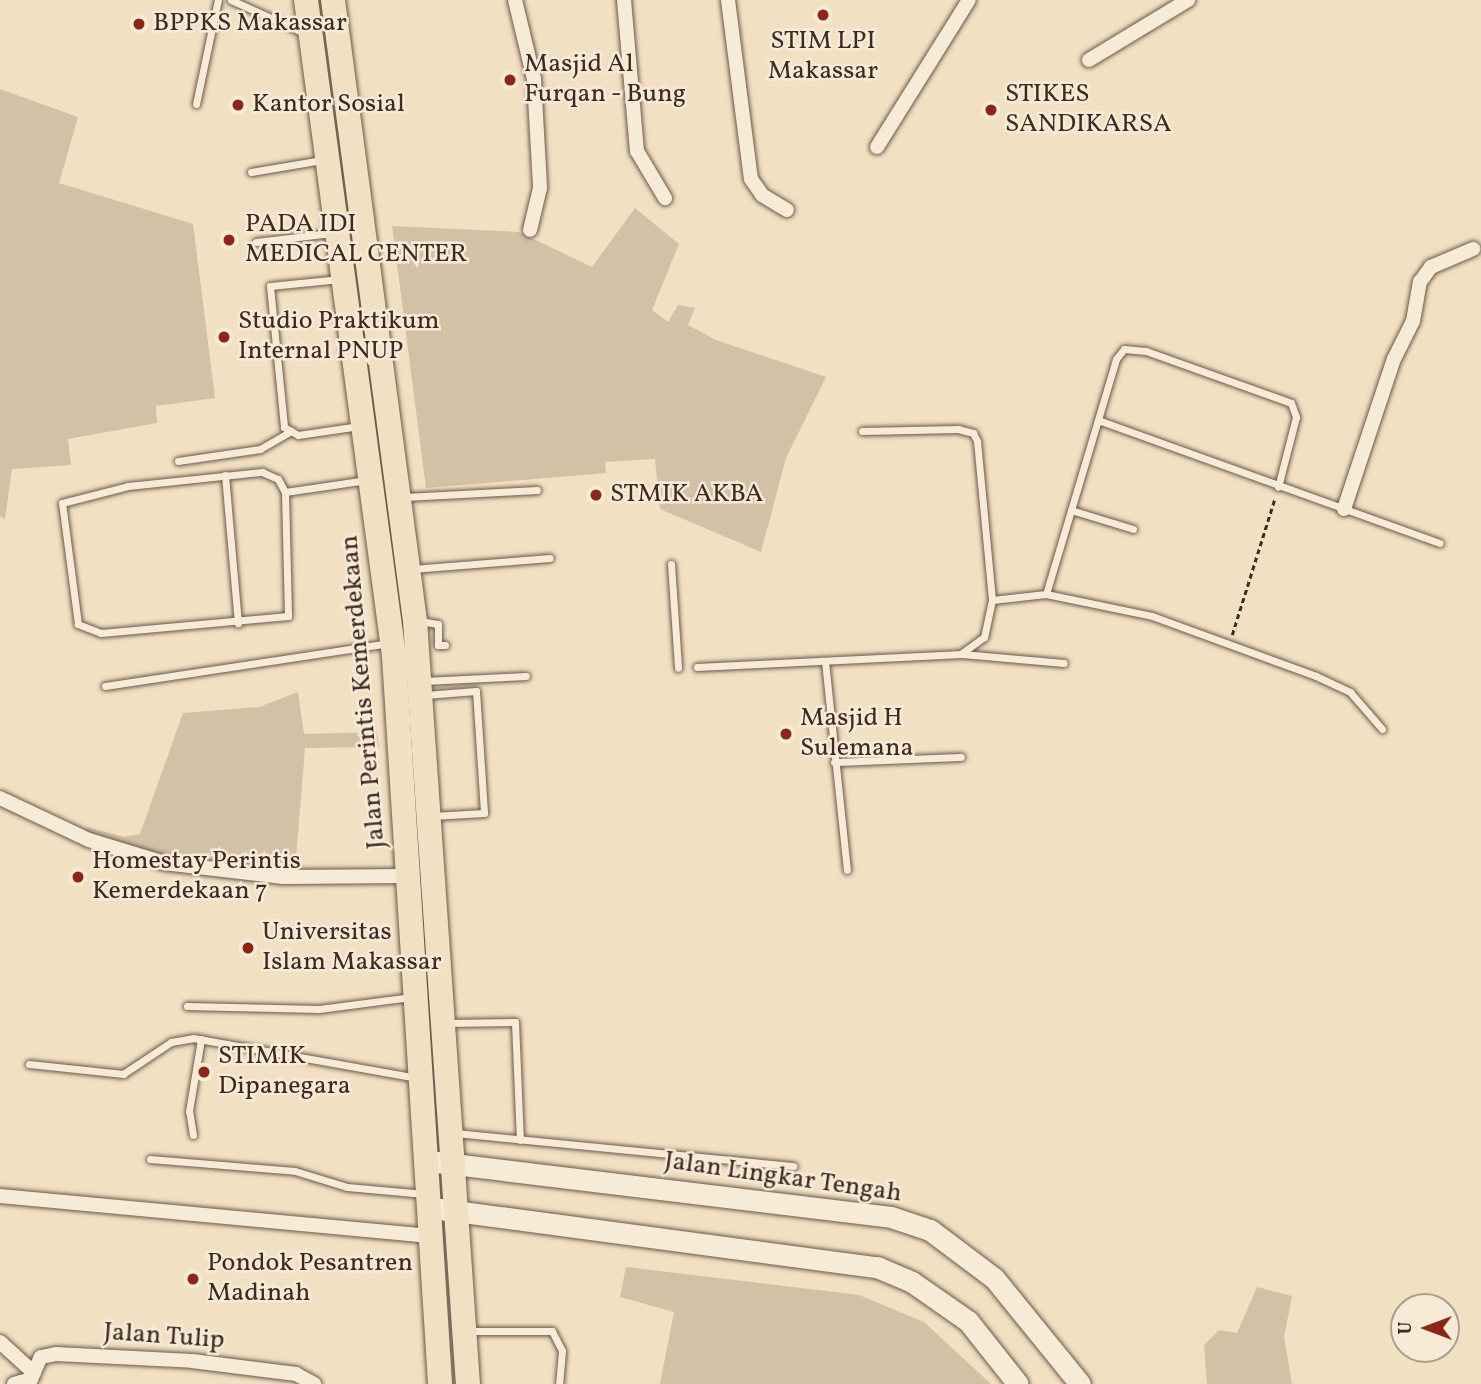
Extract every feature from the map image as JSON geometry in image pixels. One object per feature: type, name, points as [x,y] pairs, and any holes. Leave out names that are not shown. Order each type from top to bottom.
[{"type":"highway","name":"Jalan Perintis Kemerdekaan","points":[[306,0],[375,479],[392,643],[433,1236],[440,1384]]},
{"type":"highway","name":"Jalan Perintis Kemerdekaan","points":[[333,0],[415,621],[432,817],[468,1384]]},
{"type":"main road","name":"Jalan Lingkar Tengah","points":[[427,1161],[891,1217],[930,1230],[994,1278],[1080,1384]]},
{"type":"main road","points":[[430,1202],[458,1212],[877,1267],[912,1282],[968,1321],[1018,1384]]},
{"type":"street","points":[[515,0],[534,79],[540,188],[530,230]]},
{"type":"street","points":[[624,0],[637,151],[664,198]]},
{"type":"street","points":[[728,0],[751,179],[762,195],[787,210]]},
{"type":"street","points":[[1089,60],[1188,0]]},
{"type":"street","points":[[877,147],[966,1]]},
{"type":"street","points":[[1344,509],[1394,359],[1413,321],[1420,282],[1431,267],[1473,249]]},
{"type":"street","points":[[0,798],[89,841],[164,863],[283,877],[409,876]]},
{"type":"street","points":[[0,1196],[433,1236]]},
{"type":"street","points":[[0,1342],[34,1378],[14,1384]]},
{"type":"street","name":"Jalan Tulip","points":[[34,1378],[41,1357],[56,1354],[192,1361],[296,1374],[314,1384]]},
{"type":"lane","points":[[196,104],[218,0]]},
{"type":"lane","points":[[231,0],[311,36]]},
{"type":"lane","points":[[251,172],[329,159]]},
{"type":"lane","points":[[256,242],[339,232]]},
{"type":"lane","points":[[291,431],[284,427],[270,286],[346,279]]},
{"type":"lane","points":[[1046,594],[1116,359],[1130,347],[1286,399],[1296,417],[1278,487]]},
{"type":"lane","points":[[1098,420],[1278,487],[1440,543]]},
{"type":"lane","points":[[178,461],[260,449],[291,431],[367,425]]},
{"type":"lane","points":[[862,431],[973,433],[981,456],[981,530],[992,600],[984,637],[962,654]]},
{"type":"lane","points":[[262,472],[278,479],[285,492],[288,616],[238,623],[101,633],[82,628],[60,510],[67,500],[128,486],[225,475],[262,472]]},
{"type":"lane","points":[[225,475],[238,623]]},
{"type":"lane","points":[[285,492],[375,479]]},
{"type":"lane","points":[[400,497],[537,490]]},
{"type":"lane","points":[[1071,510],[1133,529]]},
{"type":"lane","points":[[407,569],[551,558]]},
{"type":"lane","points":[[671,564],[678,668]]},
{"type":"lane","points":[[992,600],[1046,594],[1139,612],[1350,692],[1382,730]]},
{"type":"lane","points":[[415,621],[438,624],[439,645],[445,645]]},
{"type":"lane","points":[[105,686],[392,643]]},
{"type":"lane","points":[[697,667],[962,654],[1064,663]]},
{"type":"lane","points":[[825,661],[847,870]]},
{"type":"lane","points":[[420,688],[526,676]]},
{"type":"lane","points":[[420,688],[476,691],[484,813],[432,817]]},
{"type":"lane","points":[[834,762],[961,757]]},
{"type":"lane","points":[[187,1006],[319,1009],[417,996]]},
{"type":"lane","points":[[446,1023],[515,1022],[520,1140]]},
{"type":"lane","points":[[29,1064],[123,1074],[171,1042],[201,1039],[422,1079]]},
{"type":"lane","points":[[193,1136],[189,1111],[201,1039]]},
{"type":"lane","points":[[451,1132],[793,1167]]},
{"type":"lane","points":[[150,1159],[303,1172],[347,1187],[430,1202]]},
{"type":"lane","points":[[465,1331],[551,1331],[562,1351],[559,1384]]},
{"type":"path","points":[[1229,645],[1278,487]]},
{"type":"shaded area","points":[[0,89],[78,117],[59,183],[193,224],[215,398],[156,406],[157,423],[68,439],[71,465],[12,469],[5,519],[0,516]]},
{"type":"shaded area","points":[[635,208],[679,244],[652,310],[668,322],[678,305],[695,308],[688,325],[716,340],[826,377],[786,458],[761,552],[660,509],[655,459],[605,462],[606,473],[426,488],[392,226],[519,232],[592,267]]},
{"type":"shaded area","points":[[298,692],[304,734],[377,732],[379,747],[305,748],[295,870],[157,853],[85,834],[87,827],[124,837],[140,834],[183,713],[259,707]]},
{"type":"shaded area","points":[[626,1267],[859,1295],[924,1322],[991,1384],[660,1384],[674,1312],[620,1297]]},
{"type":"shaded area","points":[[1257,1287],[1292,1296],[1284,1337],[1292,1384],[1207,1384],[1204,1345],[1219,1330],[1237,1333]]},
{"type":"place","name":"STIM LPI Makassar","points":[[823,15]]},
{"type":"place","name":"BPPKS Makassar","points":[[139,24]]},
{"type":"place","name":"Masjid Al Furqan - Bung","points":[[510,80]]},
{"type":"place","name":"Kantor Sosial","points":[[238,105]]},
{"type":"place","name":"STIKES SANDIKARSA","points":[[991,110]]},
{"type":"place","name":"PADA IDI MEDICAL CENTER","points":[[229,240]]},
{"type":"place","name":"Studio Praktikum Internal PNUP","points":[[224,337]]},
{"type":"place","name":"STMIK AKBA","points":[[596,495]]},
{"type":"place","name":"Masjid H Sulemana","points":[[786,734]]},
{"type":"place","name":"Homestay Perintis Kemerdekaan 7","points":[[78,877]]},
{"type":"place","name":"Universitas Islam Makassar","points":[[248,948]]},
{"type":"place","name":"STIMIK Dipanegara","points":[[204,1072]]},
{"type":"place","name":"Pondok Pesantren Madinah","points":[[193,1279]]}]
